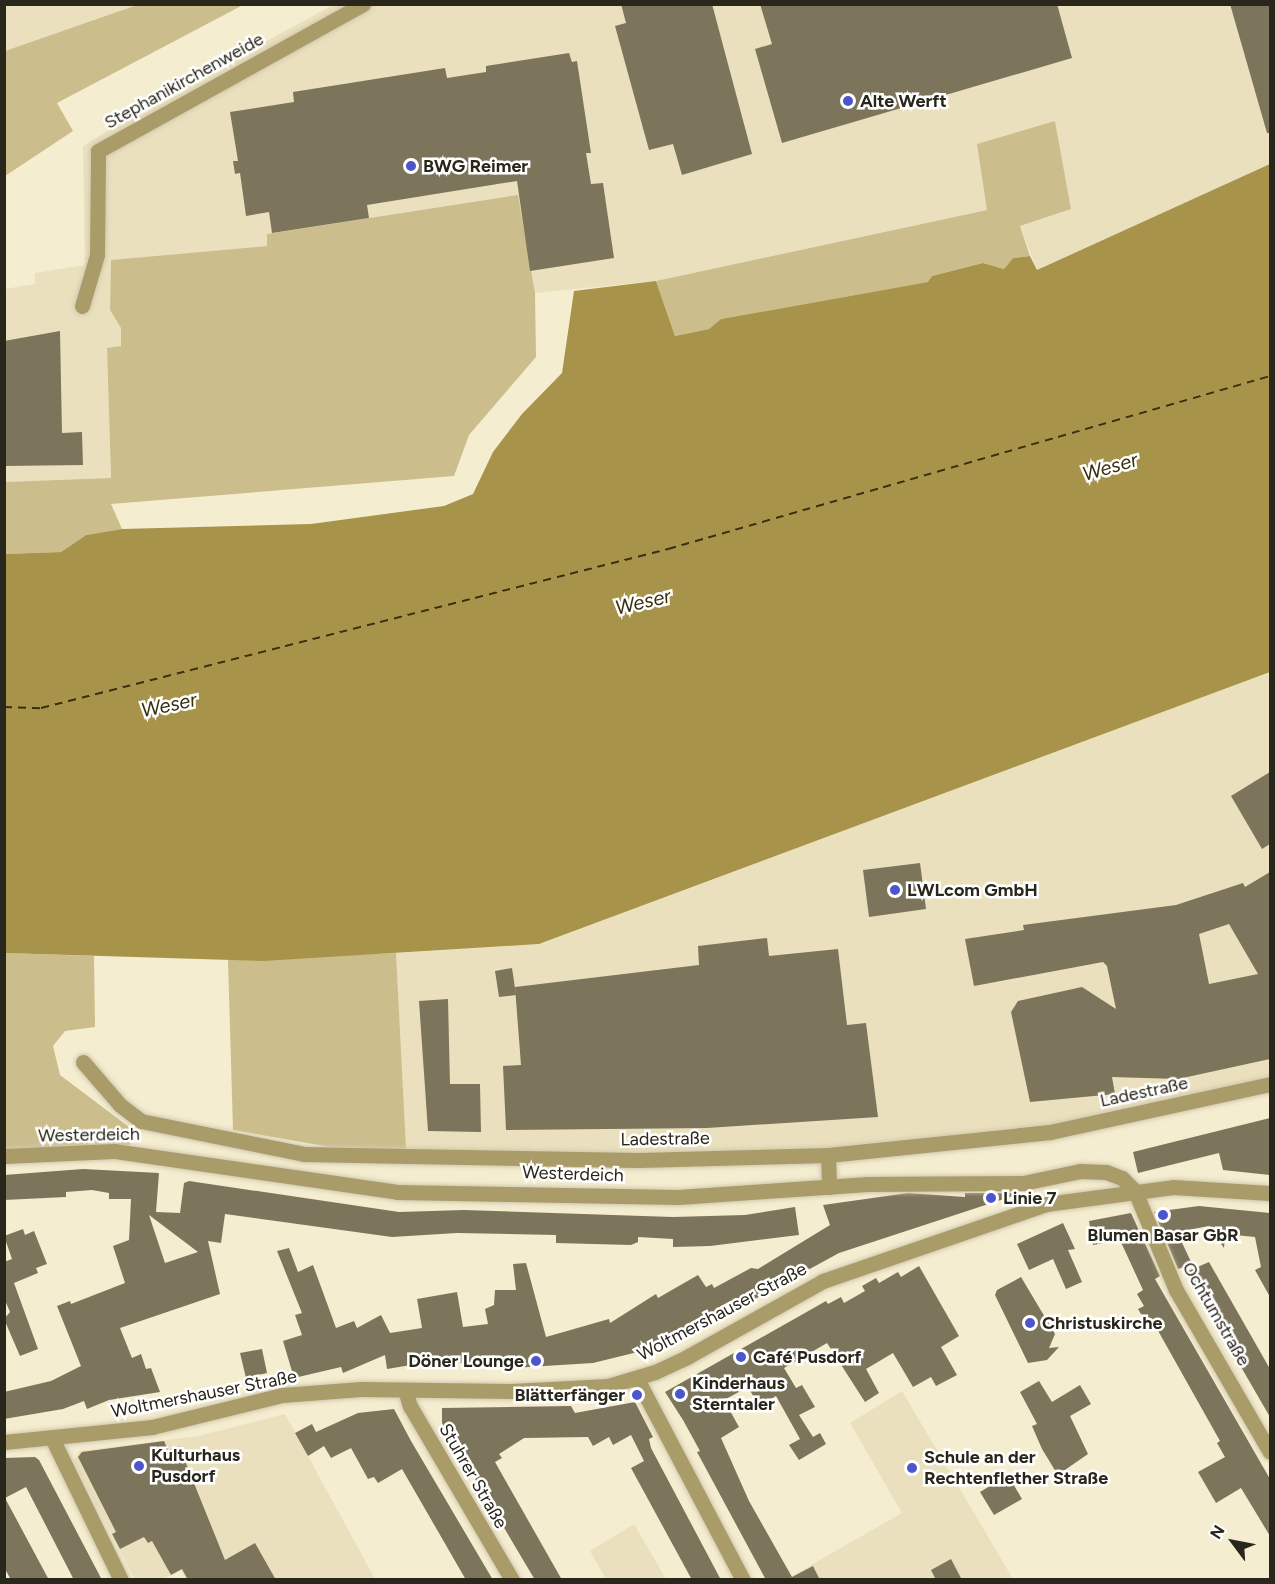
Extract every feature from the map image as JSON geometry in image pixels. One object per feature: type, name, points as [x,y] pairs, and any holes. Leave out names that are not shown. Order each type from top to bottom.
[{"type":"street","name":"Stephanikirchenweide","points":[[82,306],[97,255],[98,151],[363,4]]},
{"type":"street","name":"Ladestraße","points":[[83,1062],[120,1105],[141,1121],[304,1154],[639,1160],[828,1155],[1050,1132],[1270,1084]]},
{"type":"street","name":"Westerdeich","points":[[4,1156],[139,1152],[397,1192],[678,1197],[829,1187],[1023,1183],[1080,1171],[1106,1172],[1122,1178],[1135,1191]]},
{"type":"street","points":[[828,1155],[829,1187]]},
{"type":"street","name":"Woltmershauser Straße","points":[[4,1442],[152,1427],[282,1395],[361,1389],[578,1390],[637,1378],[687,1357],[823,1281],[863,1264],[1046,1204],[1135,1191],[1218,1187],[1270,1193]]},
{"type":"street","name":"Ochtumstraße","points":[[1135,1191],[1176,1290],[1270,1452]]},
{"type":"street","points":[[637,1378],[743,1580]]},
{"type":"street","name":"Stuhrer Straße","points":[[405,1390],[410,1406],[512,1580]]},
{"type":"street","points":[[52,1438],[121,1580]]},
{"type":"shaded area","points":[[4,5],[137,5],[5,51]]},
{"type":"shaded area","points":[[137,5],[243,5],[57,103],[73,131],[5,176],[5,51]]},
{"type":"shaded area","points":[[333,5],[1270,5],[1270,164],[1037,270],[1020,226],[1071,209],[1055,121],[987,210],[656,281],[535,293],[518,196],[267,234],[268,246],[111,260],[110,310],[121,328],[121,347],[107,348],[111,478],[5,482],[5,289],[35,284],[35,273],[85,265],[83,146],[148,105]]},
{"type":"shaded area","points":[[1055,121],[1071,209],[1020,226],[1030,256],[1013,258],[1004,269],[983,263],[932,276],[929,282],[721,319],[709,329],[675,336],[656,281],[987,210],[977,144]]},
{"type":"shaded area","points":[[518,195],[535,293],[536,357],[469,435],[454,476],[111,504],[122,529],[86,535],[61,552],[5,554],[4,482],[111,478],[107,348],[121,346],[121,328],[110,310],[111,260],[267,246],[267,234]]},
{"type":"shaded area","points":[[1270,672],[1270,1083],[1050,1137],[825,1159],[636,1168],[406,1163],[396,953],[540,944]]},
{"type":"shaded area","points":[[5,953],[94,956],[95,1027],[65,1031],[53,1046],[60,1075],[129,1127],[130,1145],[5,1150]]},
{"type":"shaded area","points":[[396,953],[406,1149],[330,1147],[233,1130],[228,960]]},
{"type":"shaded area","name":"Schule an der Rechtenflether Straße","points":[[902,1391],[1013,1579],[785,1580],[902,1513],[850,1423]]},
{"type":"shaded area","points":[[285,1414],[375,1579],[186,1579],[181,1570],[163,1579],[135,1579],[74,1462],[79,1451],[199,1436]]},
{"type":"shaded area","points":[[634,1524],[666,1579],[606,1579],[590,1551]]},
{"type":"water","name":"Weser","points":[[1270,164],[1270,672],[539,944],[263,961],[5,953],[5,554],[61,552],[86,535],[122,529],[311,524],[444,506],[473,494],[493,452],[522,414],[562,373],[574,291],[656,281],[675,336],[709,329],[721,319],[928,282],[932,276],[983,263],[1004,269],[1013,258],[1030,256],[1037,270]]},
{"type":"building","points":[[621,4],[712,4],[752,154],[682,175],[673,144],[649,150],[615,26],[626,23]]},
{"type":"building","name":"Alte Werft","points":[[760,4],[1057,4],[1072,58],[782,143],[755,49],[772,44]]},
{"type":"building","points":[[1230,4],[1270,4],[1270,133],[1267,133]]},
{"type":"building","name":"BWG Reimer","points":[[569,53],[572,62],[577,61],[591,153],[586,153],[591,184],[603,183],[614,258],[530,271],[517,181],[367,205],[369,218],[272,233],[269,212],[246,216],[240,173],[235,174],[233,161],[238,161],[230,112],[294,102],[293,92],[445,68],[447,78],[486,72],[486,66]]},
{"type":"building","points":[[60,331],[62,433],[82,432],[83,465],[4,466],[4,341]]},
{"type":"building","points":[[1270,772],[1270,844],[1262,849],[1231,796]]},
{"type":"building","points":[[920,863],[926,909],[869,917],[863,870]]},
{"type":"building","points":[[1270,872],[1270,1059],[1178,1079],[1112,1077],[1115,1094],[1030,1102],[1011,1012],[1018,1001],[1082,987],[1116,1009],[1107,966],[1103,962],[974,986],[965,939],[1024,930],[1023,925],[1176,905],[1243,883],[1245,887]],"holes":[[[1229,924],[1258,974],[1209,984],[1199,934]]]},
{"type":"building","points":[[767,938],[769,956],[838,949],[847,1025],[866,1023],[878,1117],[707,1128],[506,1130],[503,1066],[521,1065],[515,987],[699,965],[698,946]]},
{"type":"building","points":[[512,968],[516,995],[499,997],[495,971]]},
{"type":"building","points":[[448,999],[450,1084],[480,1084],[481,1132],[428,1131],[419,1001]]},
{"type":"building","points":[[1270,1118],[1270,1175],[1223,1170],[1219,1153],[1138,1173],[1133,1152]]},
{"type":"building","points":[[83,1169],[159,1173],[156,1212],[180,1213],[184,1183],[189,1181],[399,1212],[464,1210],[673,1217],[745,1215],[795,1207],[799,1235],[710,1246],[673,1247],[673,1239],[638,1237],[638,1242],[631,1245],[556,1243],[556,1235],[457,1233],[392,1237],[225,1214],[221,1243],[208,1241],[220,1294],[120,1328],[132,1358],[141,1354],[146,1369],[151,1368],[160,1392],[109,1400],[87,1409],[84,1401],[63,1409],[4,1419],[4,1392],[51,1381],[81,1366],[57,1306],[70,1301],[71,1304],[125,1283],[113,1246],[129,1240],[131,1199],[109,1199],[109,1193],[92,1190],[66,1192],[66,1197],[4,1200],[4,1175]],"holes":[[[149,1215],[198,1252],[165,1263]]]},
{"type":"building","points":[[908,1193],[965,1197],[965,1193],[1012,1193],[1013,1196],[839,1253],[700,1329],[654,1348],[593,1363],[497,1369],[496,1364],[429,1362],[387,1369],[385,1355],[343,1373],[341,1367],[294,1378],[283,1341],[302,1335],[295,1315],[302,1313],[277,1251],[289,1248],[298,1272],[313,1265],[336,1328],[354,1321],[357,1328],[381,1315],[390,1333],[422,1328],[417,1299],[457,1292],[463,1327],[488,1324],[485,1309],[494,1305],[495,1290],[516,1290],[513,1264],[526,1263],[546,1337],[609,1319],[610,1323],[656,1294],[658,1298],[698,1275],[706,1287],[712,1284],[714,1288],[751,1268],[758,1269],[830,1225],[823,1205]]},
{"type":"building","points":[[1199,1206],[1270,1213],[1270,1297],[1255,1270],[1261,1267],[1255,1237],[1225,1234],[1224,1248],[1209,1226],[1177,1232],[1192,1264],[1178,1269],[1154,1212]]},
{"type":"building","points":[[1131,1213],[1160,1276],[1155,1279],[1270,1479],[1270,1536],[1241,1488],[1216,1503],[1198,1472],[1225,1457],[1217,1443],[1220,1441],[1152,1320],[1146,1323],[1138,1309],[1144,1306],[1137,1294],[1143,1290],[1120,1240],[1093,1245],[1089,1221]]},
{"type":"building","points":[[1063,1223],[1075,1249],[1068,1250],[1082,1282],[1066,1289],[1053,1259],[1029,1270],[1017,1244]]},
{"type":"building","points":[[23,1229],[25,1235],[34,1231],[47,1264],[36,1268],[38,1273],[14,1283],[38,1349],[20,1356],[4,1319],[10,1312],[4,1298],[4,1262],[12,1259],[4,1236]]},
{"type":"building","points":[[1209,1262],[1270,1369],[1270,1417],[1186,1272]]},
{"type":"building","points":[[919,1266],[959,1336],[941,1347],[957,1375],[936,1386],[931,1377],[913,1387],[893,1353],[866,1369],[879,1393],[865,1402],[827,1343],[784,1368],[796,1388],[802,1385],[815,1407],[799,1415],[813,1437],[820,1433],[826,1444],[799,1460],[789,1445],[800,1439],[776,1396],[759,1406],[748,1387],[724,1400],[739,1427],[721,1438],[749,1501],[792,1577],[813,1566],[820,1580],[766,1580],[697,1452],[700,1451],[665,1392],[826,1301],[828,1304],[841,1297],[844,1303],[865,1291],[862,1286],[876,1278],[879,1283],[898,1272],[901,1277]]},
{"type":"building","name":"Christuskirche","points":[[1021,1277],[1055,1334],[1049,1348],[1059,1347],[1047,1360],[1028,1363],[995,1295],[997,1290]]},
{"type":"building","points":[[262,1349],[267,1373],[246,1378],[240,1353]]},
{"type":"building","points":[[1039,1381],[1052,1402],[1080,1385],[1091,1404],[1070,1416],[1088,1454],[1062,1472],[1056,1472],[1042,1449],[1032,1426],[1037,1424],[1020,1392]]},
{"type":"building","points":[[635,1402],[653,1437],[649,1439],[651,1448],[721,1580],[692,1580],[631,1468],[644,1461],[631,1435],[613,1445],[609,1437],[593,1446],[588,1437],[524,1438],[499,1454],[502,1458],[495,1462],[562,1580],[535,1580],[442,1423],[442,1408],[571,1406],[575,1413]]},
{"type":"building","points":[[394,1409],[493,1580],[466,1580],[402,1469],[378,1483],[374,1477],[368,1479],[351,1448],[331,1458],[324,1446],[308,1456],[295,1433],[312,1424],[316,1432],[358,1413]]},
{"type":"building","points":[[164,1441],[168,1450],[179,1446],[225,1560],[255,1543],[276,1580],[188,1580],[182,1569],[171,1575],[152,1541],[148,1543],[144,1537],[120,1549],[112,1534],[116,1532],[78,1457],[82,1452]]},
{"type":"building","points":[[35,1457],[39,1460],[102,1580],[74,1580],[26,1487],[5,1498],[49,1580],[11,1580],[4,1567],[4,1458]]},
{"type":"building","points":[[1008,1475],[1022,1499],[994,1515],[980,1492]]},
{"type":"building","points":[[951,1559],[962,1580],[936,1580],[931,1570]]},
{"type":"ferry route","points":[[4,707],[41,708],[668,549],[1270,376]]},
{"type":"place","name":"Alte Werft","points":[[848,101]]},
{"type":"place","name":"BWG Reimer","points":[[411,166]]},
{"type":"place","name":"LWLcom GmbH","points":[[895,890]]},
{"type":"place","name":"Linie 7","points":[[991,1198]]},
{"type":"place","name":"Blumen Basar GbR","points":[[1163,1215]]},
{"type":"place","name":"Christuskirche","points":[[1030,1323]]},
{"type":"place","name":"Café Pusdorf","points":[[741,1357]]},
{"type":"place","name":"Döner Lounge","points":[[536,1361]]},
{"type":"place","name":"Kinderhaus Sterntaler","points":[[680,1394]]},
{"type":"place","name":"Blätterfänger","points":[[637,1395]]},
{"type":"place","name":"Kulturhaus Pusdorf","points":[[139,1466]]},
{"type":"place","name":"Schule an der Rechtenflether Straße","points":[[912,1468]]}]
